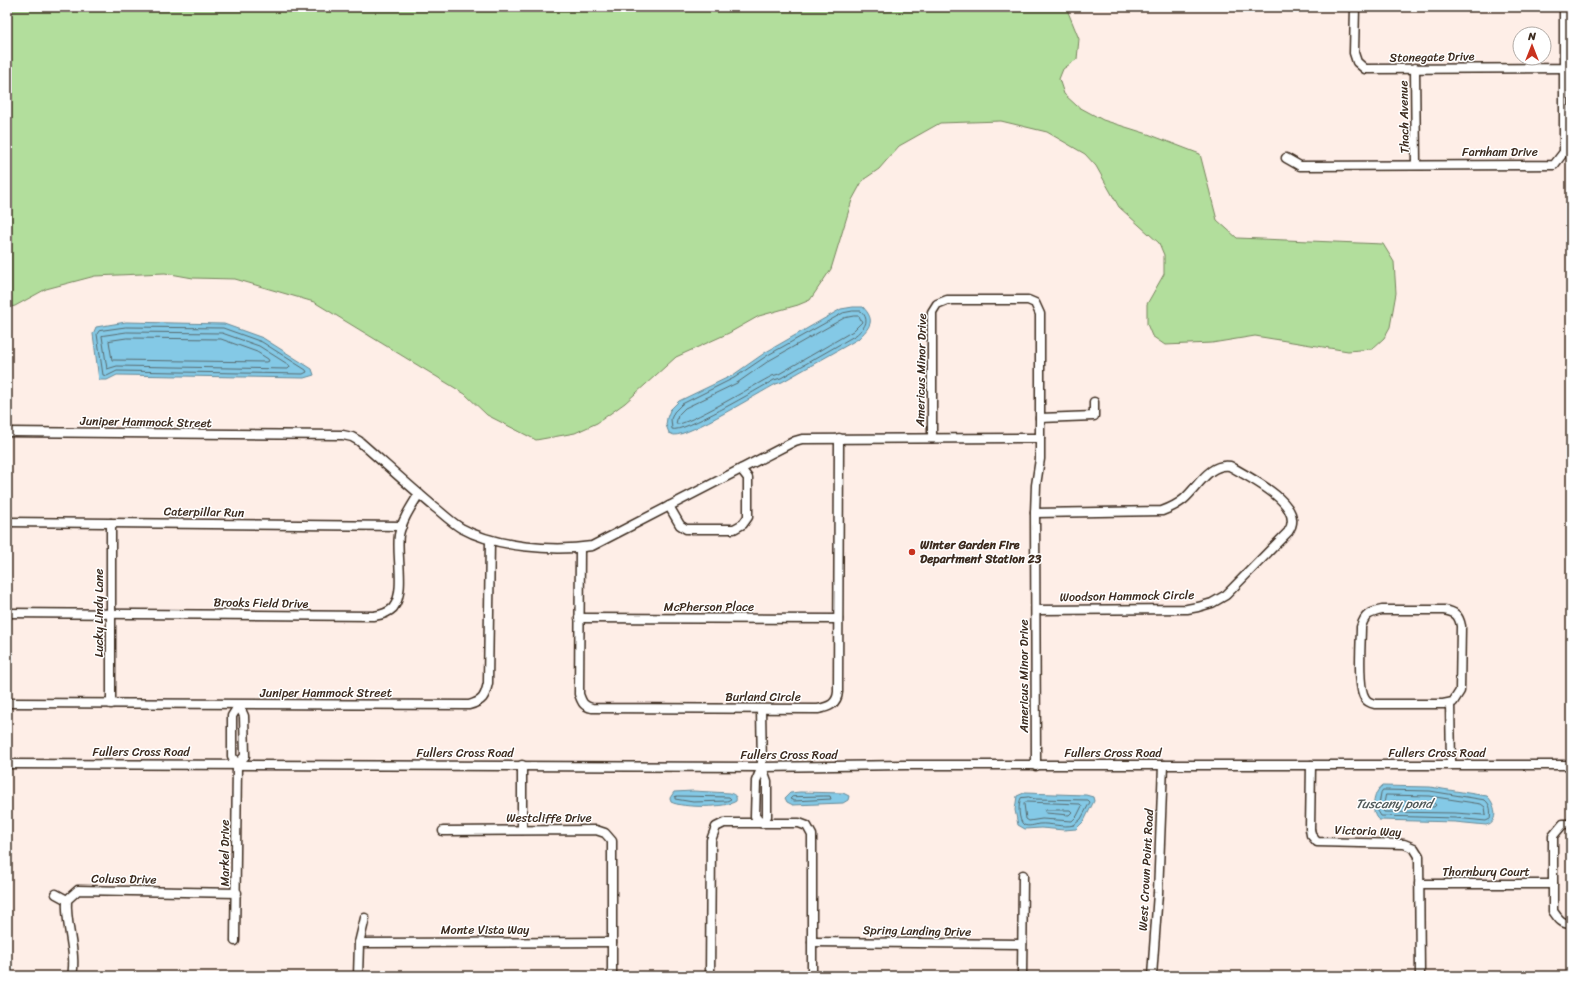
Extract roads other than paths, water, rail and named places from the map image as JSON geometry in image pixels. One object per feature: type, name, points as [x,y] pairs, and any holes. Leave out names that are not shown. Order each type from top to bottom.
[{"type":"street","name":"Stonegate Drive","points":[[1355,7],[1354,53],[1357,62],[1365,69],[1569,68]]},
{"type":"street","name":"Farnham Drive","points":[[1286,158],[1300,166],[1416,164],[1554,165],[1564,152],[1569,68],[1564,7]]},
{"type":"street","name":"Thach Avenue","points":[[1415,68],[1416,164]]},
{"type":"street","name":"Americus Minor Drive","points":[[932,438],[932,312],[937,304],[947,300],[1028,300],[1035,303],[1040,314],[1040,459],[1036,485],[1035,513],[1036,766]]},
{"type":"street","points":[[1040,418],[1094,416],[1094,402]]},
{"type":"street","name":"Juniper Hammock Street","points":[[7,432],[343,435],[352,437],[359,441],[459,527],[490,540],[505,544],[580,548],[592,546],[802,439],[1040,438]]},
{"type":"street","name":"Burland Circle","points":[[580,548],[579,694],[582,703],[586,707],[818,709],[828,707],[833,704],[837,698],[838,692],[839,438]]},
{"type":"street","name":"Woodson Hammock Circle","points":[[1035,513],[1162,511],[1173,507],[1184,499],[1212,470],[1218,466],[1224,465],[1230,466],[1265,487],[1286,505],[1292,514],[1293,521],[1288,532],[1226,595],[1212,603],[1187,609],[1036,610]]},
{"type":"street","points":[[669,506],[680,525],[686,530],[734,530],[743,524],[748,517],[748,478],[741,469]]},
{"type":"street","name":"Brooks Field Drive","points":[[7,613],[374,616],[385,614],[392,608],[397,600],[399,590],[399,536],[407,513],[419,494]]},
{"type":"street","name":"Caterpillar Run","points":[[7,522],[402,526]]},
{"type":"street","name":"Lucky Lindy Lane","points":[[111,523],[111,704]]},
{"type":"street","name":"Juniper Hammock Street","points":[[7,703],[460,706],[479,702],[486,694],[488,683],[490,540]]},
{"type":"street","points":[[1382,610],[1444,610],[1454,612],[1459,617],[1461,626],[1460,691],[1454,702],[1450,703],[1375,704],[1368,702],[1364,697],[1361,687],[1361,627],[1364,619],[1371,612],[1382,610]]},
{"type":"street","name":"McPherson Place","points":[[579,618],[838,619]]},
{"type":"street","points":[[1450,703],[1451,764]]},
{"type":"street","points":[[238,705],[244,716],[245,756],[237,765],[232,756],[232,716],[238,705]]},
{"type":"street","points":[[761,709],[762,767],[756,781],[756,816],[761,823]]},
{"type":"street","name":"Fullers Cross Road","points":[[7,764],[762,767],[1451,764],[1571,765]]},
{"type":"street","name":"Markel Drive","points":[[235,941],[237,893],[237,765]]},
{"type":"street","name":"West Crown Point Road","points":[[1152,976],[1158,893],[1163,765]]},
{"type":"street","name":"Victoria Way","points":[[1311,765],[1310,829],[1311,835],[1317,842],[1404,844],[1414,848],[1419,856],[1420,976]]},
{"type":"street","points":[[522,766],[522,830]]},
{"type":"street","points":[[710,976],[711,840],[716,827],[724,823],[799,823],[807,826],[812,835],[812,976]]},
{"type":"street","points":[[1571,824],[1563,824],[1553,836],[1553,911],[1559,920],[1566,924],[1571,924]]},
{"type":"street","name":"Westcliffe Drive","points":[[443,831],[596,830],[605,833],[612,841],[612,976]]},
{"type":"street","points":[[1022,976],[1023,875]]},
{"type":"street","name":"Thornbury Court","points":[[1419,884],[1553,884]]},
{"type":"street","name":"Coluso Drive","points":[[67,900],[78,890],[237,893]]},
{"type":"street","points":[[56,894],[67,900],[66,910],[74,966],[72,976]]},
{"type":"street","points":[[358,976],[358,943],[365,918]]},
{"type":"street","name":"Monte Vista Way","points":[[358,943],[612,942]]},
{"type":"street","name":"Spring Landing Drive","points":[[812,942],[1022,944]]},
{"type":"water","points":[[863,307],[870,320],[870,324],[866,331],[858,339],[694,429],[674,435],[669,433],[666,425],[667,418],[670,410],[679,401],[733,375],[766,352],[841,309]]},
{"type":"water","points":[[126,322],[224,324],[263,338],[312,369],[314,375],[304,378],[117,375],[107,380],[99,380],[93,334],[96,327]]},
{"type":"water","name":"Tuscany pond","points":[[1382,786],[1430,787],[1487,796],[1494,807],[1495,816],[1490,823],[1486,825],[1455,822],[1379,820],[1374,813],[1374,803],[1376,793]]},
{"type":"water","points":[[693,791],[730,793],[735,796],[736,801],[724,805],[714,806],[694,806],[671,802],[670,798],[674,792]]},
{"type":"water","points":[[790,793],[843,793],[849,796],[848,800],[843,803],[793,805],[787,802],[785,798]]},
{"type":"water","points":[[1024,793],[1086,795],[1093,797],[1094,801],[1084,821],[1076,829],[1025,829],[1018,825],[1015,810],[1017,796]]},
{"type":"place","name":"Winter Garden Fire Department Station 23","points":[[912,552]]}]
